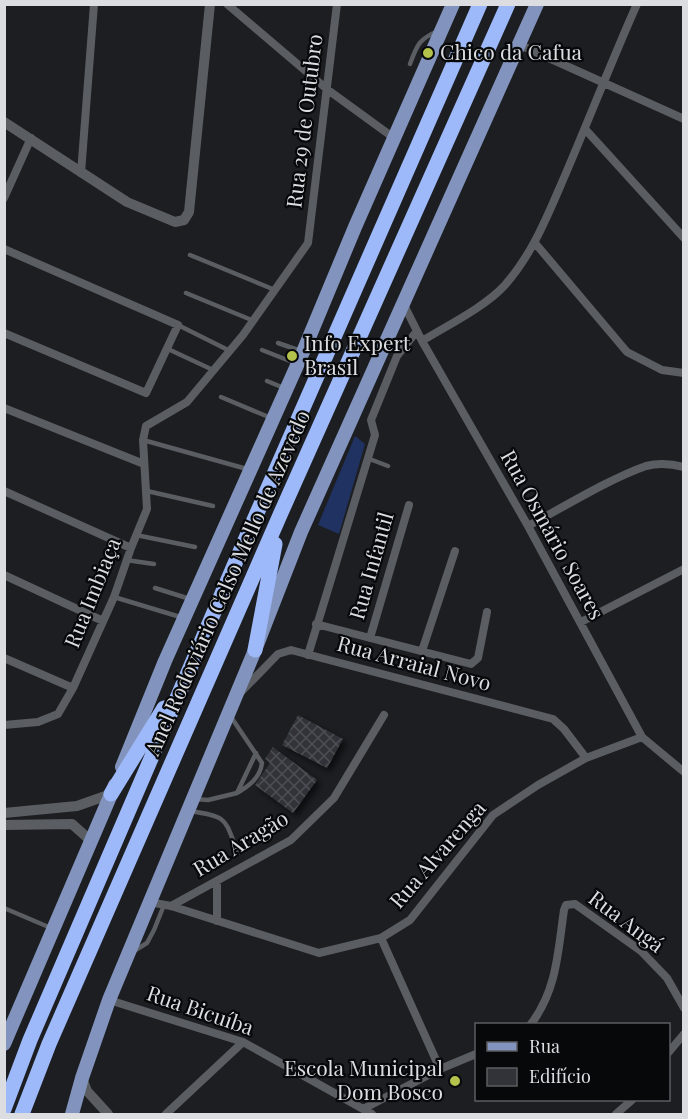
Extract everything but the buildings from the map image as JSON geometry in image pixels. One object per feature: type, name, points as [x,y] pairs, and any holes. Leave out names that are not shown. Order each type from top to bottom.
[{"type":"highway","name":"Anel Rodoviário Celso Mello de Azevedo","points":[[4,1109],[30,1040],[191,665],[480,4]]},
{"type":"highway","name":"Anel Rodoviário Celso Mello de Azevedo","points":[[22,1114],[49,1044],[280,515],[508,4]]},
{"type":"highway","points":[[255,650],[280,515]]},
{"type":"highway","points":[[111,794],[191,665]]},
{"type":"main road","name":"Anel Rodoviário Celso Mello de Azevedo","points":[[4,1044],[193,600],[301,358],[453,4]]},
{"type":"main road","points":[[72,1114],[81,1078],[109,1000],[255,650],[301,532],[537,4]]},
{"type":"street","points":[[81,173],[94,4]]},
{"type":"street","points":[[4,122],[127,202],[174,222],[184,220],[189,212],[210,4]]},
{"type":"street","points":[[227,4],[328,90],[394,138]]},
{"type":"street","name":"Rua 29 de Outubro","points":[[275,290],[308,243],[337,4]]},
{"type":"street","points":[[422,341],[479,306],[504,286],[535,243],[637,4]]},
{"type":"street","points":[[520,45],[684,119]]},
{"type":"street","points":[[585,129],[684,238]]},
{"type":"street","points":[[4,198],[31,138]]},
{"type":"street","points":[[535,243],[627,352],[662,370],[684,373]]},
{"type":"street","points":[[4,249],[178,325],[146,393],[4,333]]},
{"type":"street","points":[[213,370],[254,321],[275,290]]},
{"type":"street","name":"Rua Osmário Soares","points":[[403,303],[642,736],[684,772]]},
{"type":"street","points":[[308,655],[375,435],[371,420],[397,356],[417,331]]},
{"type":"street","name":"Rua Imbiaça","points":[[4,725],[38,722],[58,714],[73,688],[114,597],[147,509],[143,440],[146,426],[187,402],[213,370]]},
{"type":"street","points":[[4,408],[144,465]]},
{"type":"street","points":[[528,526],[618,478],[648,466],[672,464],[684,467]]},
{"type":"street","points":[[4,491],[131,548]]},
{"type":"street","name":"Rua Infantil","points":[[370,638],[409,505]]},
{"type":"street","points":[[422,651],[455,550]]},
{"type":"street","points":[[581,622],[684,569]]},
{"type":"street","points":[[4,575],[103,621]]},
{"type":"street","points":[[316,624],[471,663],[478,658],[487,612]]},
{"type":"street","name":"Rua Arraial Novo","points":[[231,706],[283,651],[291,650],[553,719],[564,729],[586,758]]},
{"type":"street","points":[[4,658],[73,688]]},
{"type":"street","name":"Rua Aragão","points":[[168,905],[291,840],[334,798],[384,715]]},
{"type":"street","name":"Rua Alvarenga","points":[[149,902],[168,905],[319,953],[381,938],[410,920],[493,815],[538,785],[586,758],[642,736]]},
{"type":"street","points":[[4,813],[77,806],[111,794]]},
{"type":"street","points":[[4,825],[72,824],[90,840]]},
{"type":"street","points":[[217,881],[217,921]]},
{"type":"street","name":"Rua Angá","points":[[532,1023],[544,1008],[553,982],[564,910],[566,905],[575,904],[641,951],[667,978],[684,1008]]},
{"type":"street","points":[[381,938],[440,1069]]},
{"type":"street","name":"Rua Bicuíba","points":[[109,1000],[243,1042],[372,1114]]},
{"type":"street","points":[[670,1052],[684,1034]]},
{"type":"street","points":[[166,1114],[243,1042]]},
{"type":"street","points":[[363,1109],[440,1069],[475,1055]]},
{"type":"street","points":[[81,1078],[87,1091],[108,1114]]},
{"type":"street","points":[[616,1114],[631,1101]]},
{"type":"lane","points":[[410,64],[418,44],[425,36],[443,29]]},
{"type":"lane","points":[[190,255],[275,290]]},
{"type":"lane","points":[[186,293],[254,321]]},
{"type":"lane","points":[[178,325],[230,351]]},
{"type":"lane","points":[[278,343],[301,358]]},
{"type":"lane","points":[[168,349],[213,370]]},
{"type":"lane","points":[[262,350],[301,358]]},
{"type":"lane","points":[[267,381],[287,389]]},
{"type":"lane","points":[[221,397],[273,419]]},
{"type":"lane","points":[[143,440],[251,470]]},
{"type":"lane","points":[[367,458],[388,466]]},
{"type":"lane","points":[[147,491],[213,506]]},
{"type":"lane","points":[[136,535],[195,547]]},
{"type":"lane","points":[[126,560],[154,564]]},
{"type":"lane","points":[[155,588],[193,600]]},
{"type":"lane","points":[[114,597],[177,616]]},
{"type":"lane","points":[[190,805],[237,793],[249,786],[261,769],[262,763],[231,706]]},
{"type":"lane","points":[[237,793],[256,753]]},
{"type":"lane","points":[[190,805],[222,818],[238,853]]},
{"type":"lane","points":[[128,954],[147,944],[168,905]]},
{"type":"lane","points":[[4,908],[53,928]]},
{"type":"shaded area","points":[[355,436],[365,444],[339,534],[318,525]]},
{"type":"place","name":"Chico da Cafua","points":[[428,53]]},
{"type":"place","name":"Info Expert Brasil","points":[[292,356]]},
{"type":"place","name":"Escola Municipal Dom Bosco","points":[[455,1081]]}]
